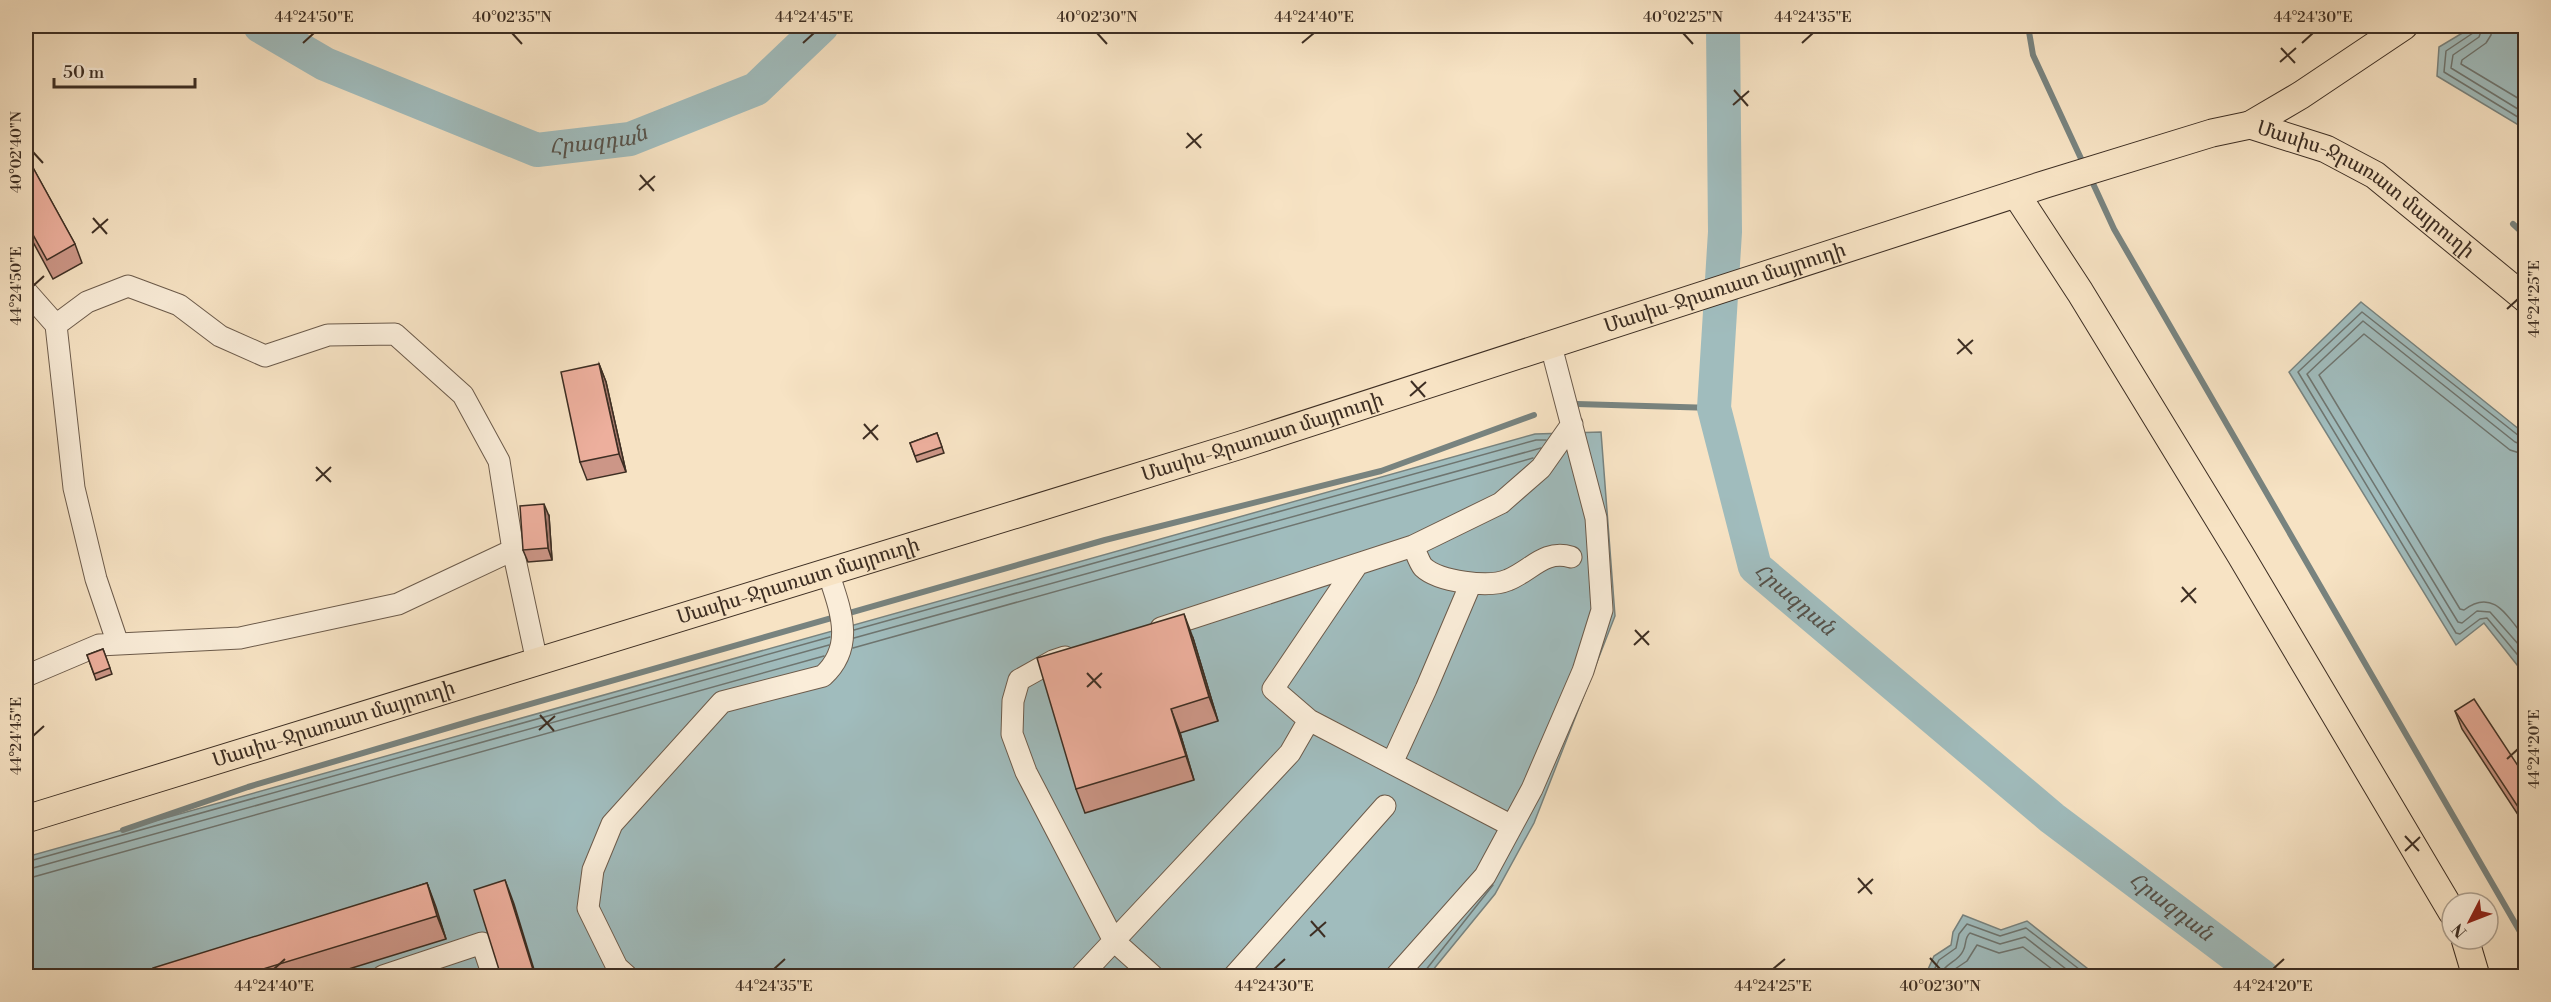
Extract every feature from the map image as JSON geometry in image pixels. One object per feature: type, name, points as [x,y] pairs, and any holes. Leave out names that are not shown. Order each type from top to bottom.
[{"type":"main road","points":[[2250,125],[2301,95],[2404,26]]},
{"type":"main road","name":"Մասիս-Ջրառատ մայրուղի","points":[[26,819],[1551,346],[1643,314],[2105,165],[2212,133],[2250,125],[2326,149],[2375,176],[2526,299]]},
{"type":"main road","points":[[2016,194],[2080,292],[2234,544],[2440,892]]},
{"type":"main road","points":[[2469,951],[2476,976]]},
{"type":"lane","points":[[56,325],[87,302],[128,286],[179,305],[220,336],[265,356],[328,335],[395,334],[463,395],[499,461],[513,550],[537,662]]},
{"type":"lane","points":[[26,291],[56,325],[74,488],[96,579],[118,644]]},
{"type":"lane","points":[[1396,976],[1485,876],[1532,789],[1583,671],[1602,610],[1596,518],[1551,346]]},
{"type":"lane","points":[[1144,634],[1413,546],[1501,503],[1541,468],[1572,424]]},
{"type":"lane","points":[[1413,546],[1423,567],[1454,582],[1508,580],[1534,564],[1559,553],[1571,557]]},
{"type":"lane","points":[[26,676],[99,645],[240,638],[398,604],[513,550]]},
{"type":"lane","points":[[1357,565],[1273,689],[1309,720],[1512,826]]},
{"type":"lane","points":[[627,976],[617,967],[588,909],[593,870],[612,824],[722,702],[823,676],[835,665],[841,650],[841,615],[828,572]]},
{"type":"lane","points":[[1392,763],[1471,583]]},
{"type":"lane","points":[[1087,651],[1053,661],[1019,680],[1013,701],[1012,734],[1026,772],[1114,941],[1153,976]]},
{"type":"lane","points":[[1081,976],[1290,753],[1309,720]]},
{"type":"lane","points":[[1234,976],[1385,806]]},
{"type":"lane","points":[[383,976],[482,943],[493,976]]},
{"type":"water","points":[[2474,26],[2525,26],[2525,129],[2437,76],[2439,47]]},
{"type":"water","points":[[2361,302],[2525,434],[2525,675],[2484,623],[2456,645],[2289,372]]},
{"type":"water","points":[[1601,432],[1615,616],[1534,823],[1495,894],[1428,976],[26,976],[26,857],[1535,434]]},
{"type":"water","points":[[1963,915],[2001,930],[2027,921],[2097,976],[1925,976],[1934,956],[1951,945],[1953,932]]},
{"type":"building","points":[[26,155],[75,244],[47,260],[26,222]]},
{"type":"building","points":[[599,364],[619,454],[580,462],[561,372]]},
{"type":"building","points":[[937,433],[942,447],[915,456],[910,443]]},
{"type":"building","points":[[544,504],[548,548],[523,550],[520,506]]},
{"type":"building","points":[[1184,614],[1209,697],[1171,709],[1186,756],[1076,789],[1037,658]]},
{"type":"building","points":[[103,649],[110,668],[94,674],[87,655]]},
{"type":"building","points":[[2474,699],[2526,778],[2526,819],[2455,711]]},
{"type":"building","points":[[505,880],[535,976],[501,976],[474,890]]},
{"type":"building","points":[[427,883],[437,916],[240,976],[156,976],[153,968]]},
{"type":"waterway","name":"Հրազդան","points":[[260,26],[325,64],[537,150],[630,139],[756,89],[822,26]]},
{"type":"waterway","name":"Հրազդան","points":[[1723,26],[1725,232],[1714,408],[1755,567],[2052,818],[2262,976]]},
{"type":"waterway","points":[[2028,26],[2033,55],[2084,165]]},
{"type":"waterway","points":[[2090,177],[2114,229],[2526,942]]},
{"type":"waterway","points":[[2513,224],[2526,236]]},
{"type":"waterway","points":[[1577,404],[1714,408]]},
{"type":"waterway","points":[[123,830],[248,787],[478,719],[1105,540],[1381,471],[1534,415]]}]
